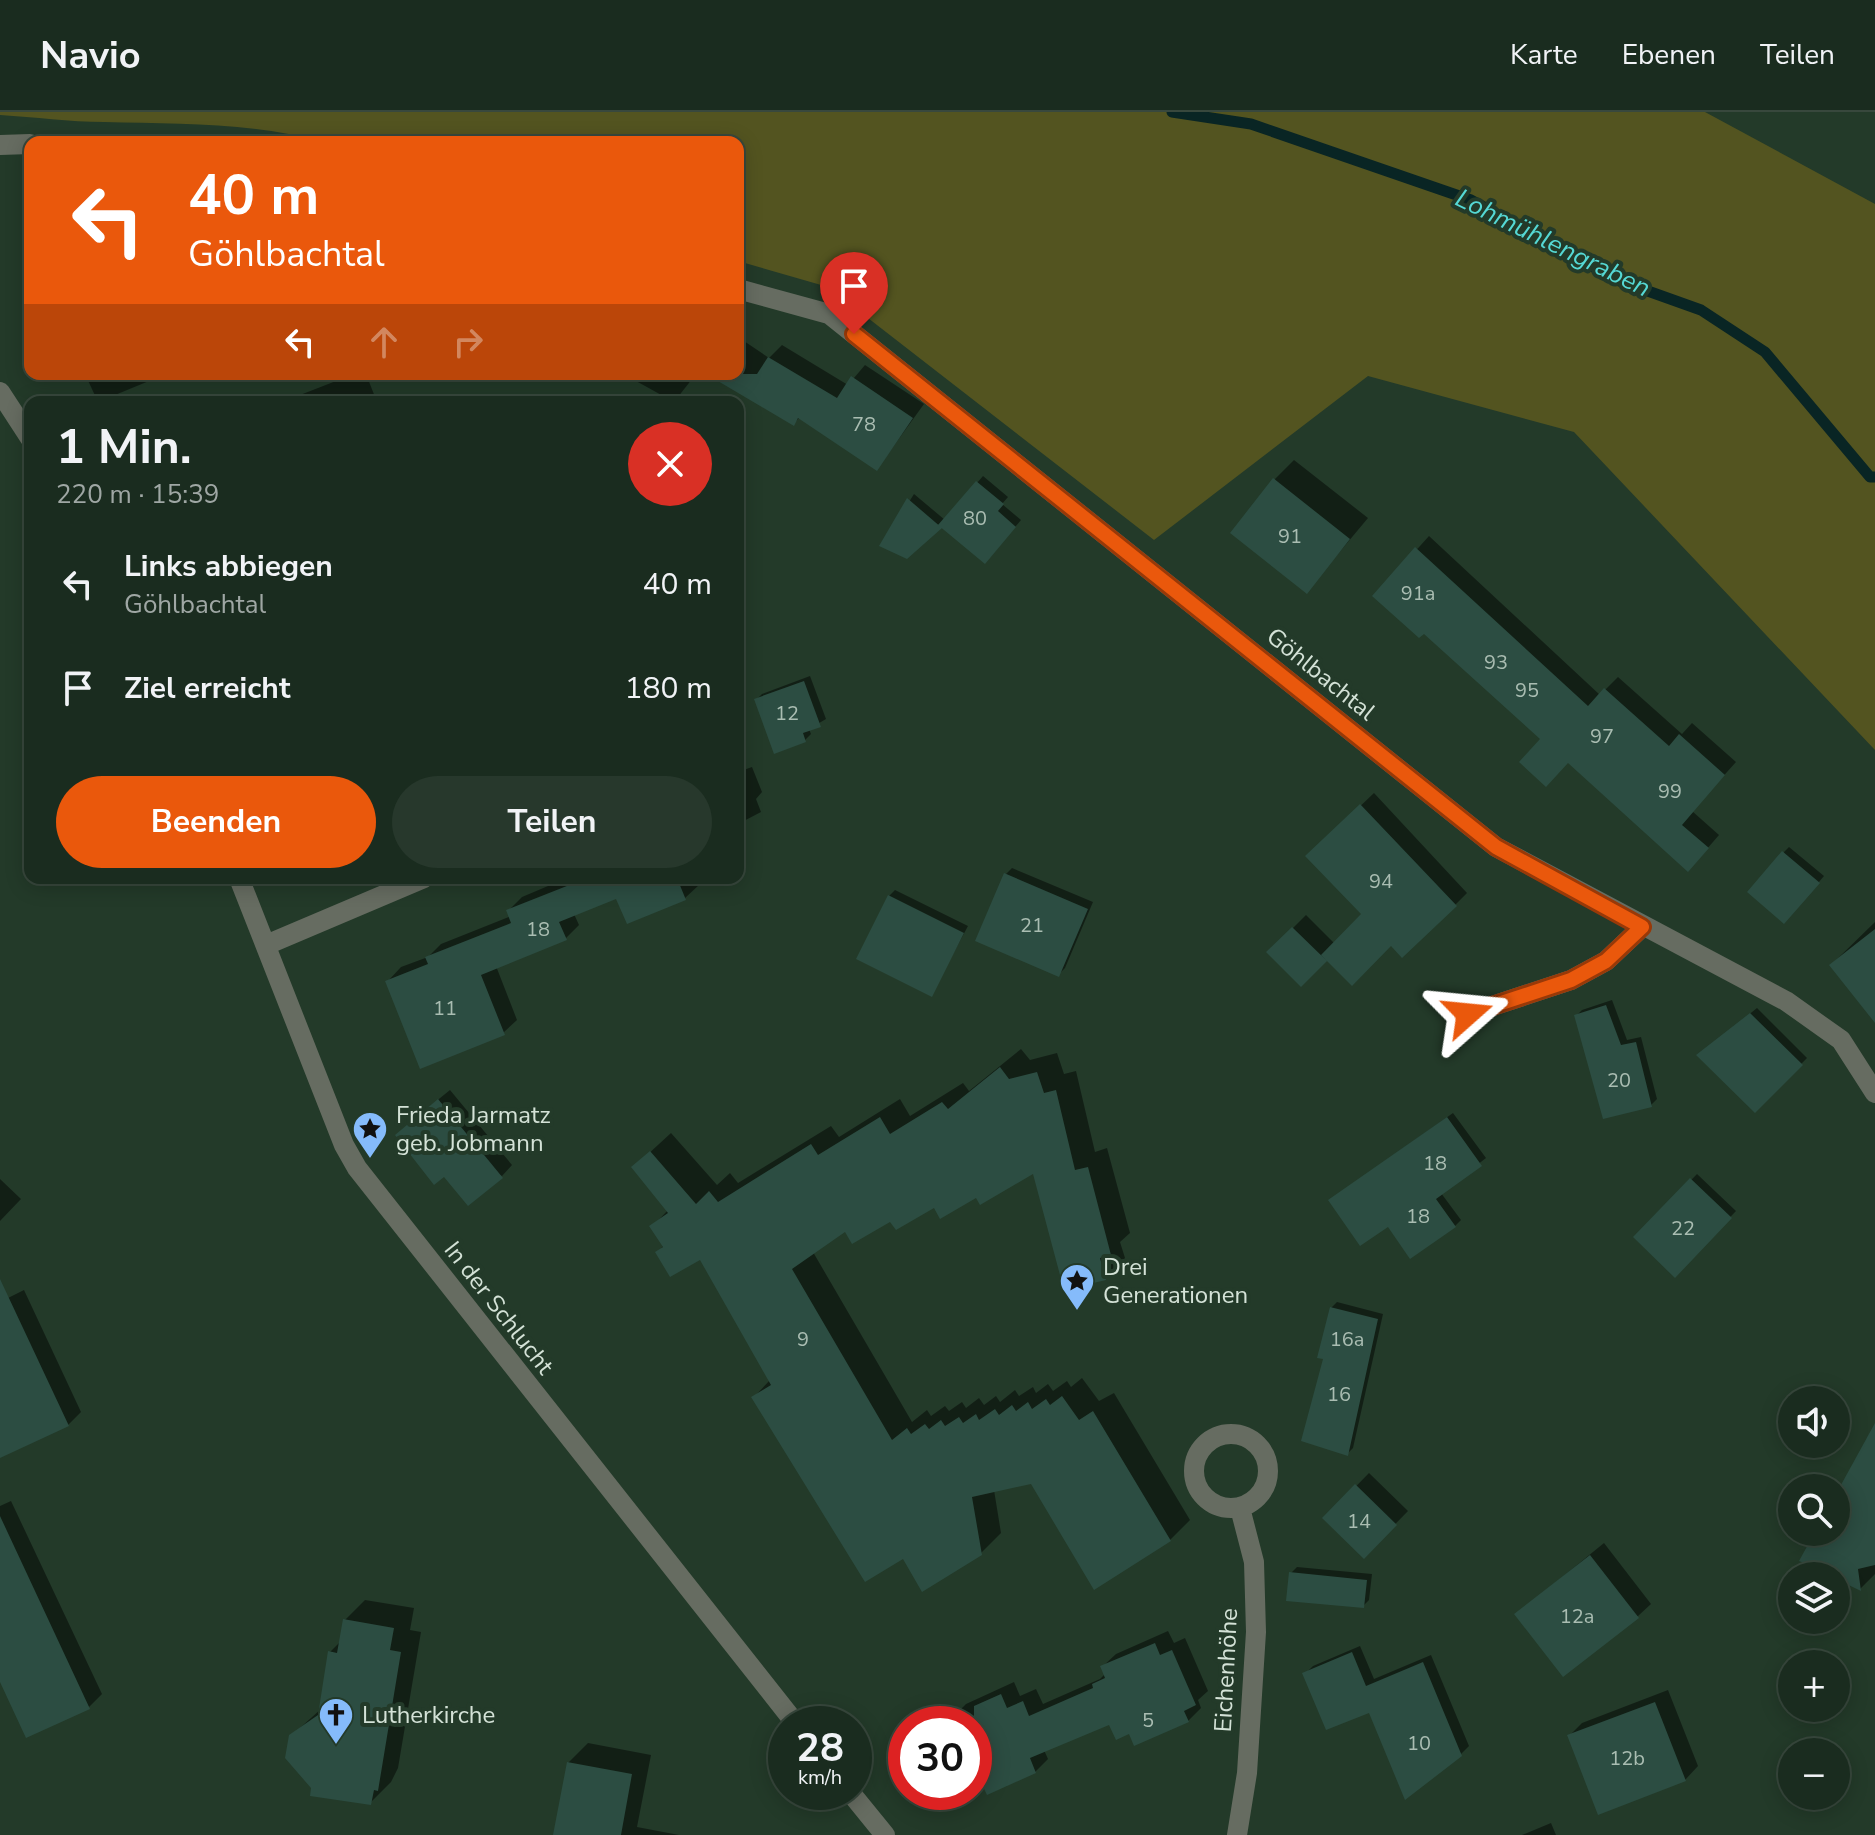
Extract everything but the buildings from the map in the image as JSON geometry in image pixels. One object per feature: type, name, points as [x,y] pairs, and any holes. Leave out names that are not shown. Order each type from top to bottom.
[{"type":"street","points":[[0,145],[24,144]]},
{"type":"street","name":"Göhlbachtal","points":[[744,291],[829,314],[1496,847],[1786,1001],[1841,1040],[1875,1093]]},
{"type":"street","points":[[0,392],[24,429]]},
{"type":"street","name":"In der Schlucht","points":[[241,884],[344,1145],[384,1206],[782,1706]]},
{"type":"street","points":[[266,945],[410,884]]},
{"type":"street","points":[[1468,1014],[1571,980],[1606,961],[1642,927]]},
{"type":"street","name":"Eichenhöhe","points":[[1237,1835],[1247,1773],[1256,1632],[1254,1562],[1240,1508]]},
{"type":"street","points":[[865,1810],[885,1835]]},
{"type":"shaded area","points":[[0,112],[1705,112],[1875,204],[1875,750],[1574,432],[1368,376],[1154,540],[828,287],[744,263],[744,136],[300,136],[241,127],[0,115]]},
{"type":"waterway","name":"Lohmühlengraben","points":[[1172,112],[1251,124],[1471,200],[1617,280],[1701,310],[1765,352],[1870,477],[1875,477]]},
{"type":"place","name":"Frieda Jarmatz geb. Jobmann","points":[[370,1160]]},
{"type":"place","name":"Drei Generationen","points":[[1077,1312]]},
{"type":"place","name":"Lutherkirche","points":[[336,1746]]},
{"type":"route","points":[[854,334],[1496,847],[1642,927],[1606,961],[1571,980],[1468,1014]]}]
